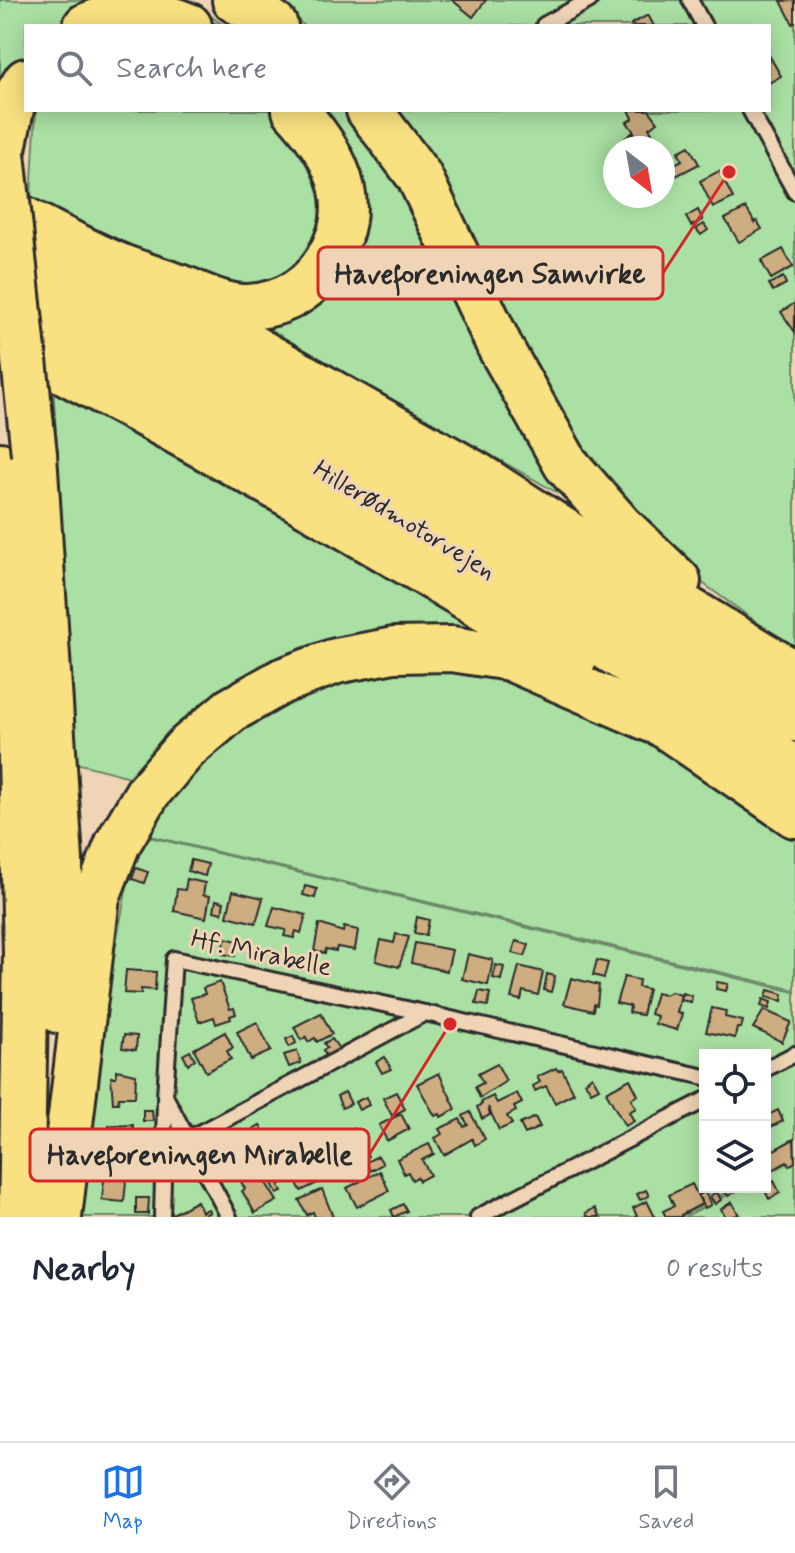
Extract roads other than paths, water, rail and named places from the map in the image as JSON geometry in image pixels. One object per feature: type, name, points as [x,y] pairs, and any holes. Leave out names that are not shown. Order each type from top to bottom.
[{"type":"highway","points":[[235,0],[273,24]]},
{"type":"highway","points":[[90,24],[106,16],[134,13],[163,17],[183,24]]},
{"type":"highway","points":[[24,84],[12,104],[2,154],[17,460],[60,860],[47,1214]]},
{"type":"highway","points":[[0,207],[119,266],[220,303],[248,307],[285,300],[308,285],[327,265],[340,232],[342,183],[319,137],[297,112]]},
{"type":"highway","points":[[371,112],[419,176],[501,349],[566,464],[621,527],[677,581],[756,648]]},
{"type":"highway","name":"Hillerødmotorvejen","points":[[0,250],[257,385],[417,478],[795,719]]},
{"type":"highway","points":[[119,266],[170,301],[477,475],[659,592],[795,674]]},
{"type":"highway","name":"Hillerødmotorvejen","points":[[0,296],[97,345],[387,506],[795,769]]},
{"type":"highway","points":[[0,338],[133,406],[389,549],[593,673],[655,721],[795,815]]},
{"type":"highway","points":[[47,1214],[97,897],[118,843],[148,792],[186,748],[231,710],[282,681],[336,661],[394,650],[452,649],[510,658],[655,721]]},
{"type":"lane","points":[[546,24],[590,0]]},
{"type":"lane","points":[[690,0],[703,24]]},
{"type":"lane","points":[[751,112],[795,192]]},
{"type":"lane","name":"Hf. Mirabelle","points":[[162,1217],[165,1096],[174,959],[699,1076]]},
{"type":"lane","points":[[188,1139],[425,1013]]},
{"type":"lane","points":[[771,1066],[795,1054]]},
{"type":"lane","points":[[165,1096],[229,1217]]},
{"type":"lane","points":[[478,1217],[699,1103]]},
{"type":"place","name":"Haveforeningen Samvirke","points":[[729,172]]},
{"type":"place","name":"Haveforeningen Mirabelle","points":[[450,1024]]}]
